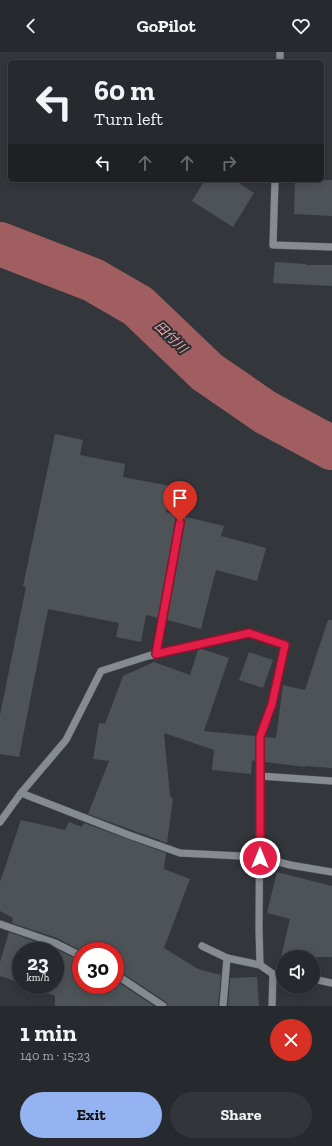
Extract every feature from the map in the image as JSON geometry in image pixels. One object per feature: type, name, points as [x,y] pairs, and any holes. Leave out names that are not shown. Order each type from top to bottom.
[{"type":"street","points":[[275,182],[273,245],[332,247]]},
{"type":"street","points":[[156,654],[183,507]]},
{"type":"street","points":[[0,822],[21,792],[66,740],[101,671],[148,656],[249,633],[285,645],[272,704],[260,737],[260,965]]},
{"type":"street","points":[[260,776],[332,781]]},
{"type":"street","points":[[21,792],[129,835],[180,853],[260,858],[332,872]]},
{"type":"street","points":[[0,924],[55,943],[72,952]]},
{"type":"street","points":[[202,946],[227,958],[260,965],[273,974],[276,974]]},
{"type":"street","points":[[223,1006],[227,958]]},
{"type":"street","points":[[272,1006],[273,974]]},
{"type":"street","points":[[124,980],[163,1006]]},
{"type":"street","points":[[320,981],[332,984]]},
{"type":"building","points":[[324,180],[332,180],[332,216],[294,214],[295,182],[324,182]]},
{"type":"building","points":[[204,182],[237,182],[254,193],[233,227],[192,201]]},
{"type":"building","points":[[275,262],[306,265],[332,265],[332,286],[273,283]]},
{"type":"building","points":[[55,434],[83,440],[80,455],[125,464],[123,477],[171,486],[166,512],[176,515],[158,618],[146,615],[141,642],[116,637],[119,623],[48,609],[19,757],[0,754],[0,715],[26,587],[23,586]]},
{"type":"building","points":[[186,517],[224,526],[221,536],[266,548],[257,581],[216,570],[201,629],[167,620]]},
{"type":"building","points":[[328,620],[332,620],[332,768],[305,767],[265,762],[265,737],[276,738],[283,685],[305,690]]},
{"type":"building","points":[[202,649],[229,658],[204,731],[255,736],[255,761],[252,760],[251,774],[212,770],[214,750],[164,733],[170,796],[173,799],[167,843],[88,814],[109,761],[93,759],[99,723],[105,724],[123,676],[154,662],[190,675],[198,650]]},
{"type":"building","points":[[249,652],[273,660],[263,688],[239,680]]},
{"type":"building","points":[[21,820],[65,830],[69,822],[82,827],[84,823],[166,853],[164,869],[190,879],[164,948],[198,969],[221,975],[218,1006],[168,1006],[166,1002],[124,974],[124,942],[72,942],[72,946],[57,938],[12,923],[13,918],[0,911],[0,882]]},
{"type":"building","points":[[277,872],[332,886],[332,957],[320,957],[320,950],[283,950],[290,919],[267,913]]},
{"type":"building","points":[[9,932],[36,942],[12,942],[12,980],[0,976],[0,962]]},
{"type":"building","points":[[64,953],[72,957],[72,994],[124,994],[124,986],[154,1006],[55,1006],[55,996],[50,994],[64,994]]},
{"type":"building","points":[[257,977],[259,1006],[228,1006],[230,978]]},
{"type":"waterway","name":"田付川","points":[[0,244],[93,280],[138,306],[207,372],[265,412],[332,448]]},
{"type":"route","points":[[180,522],[156,654],[249,633],[285,645],[272,704],[260,737],[260,858]]}]
